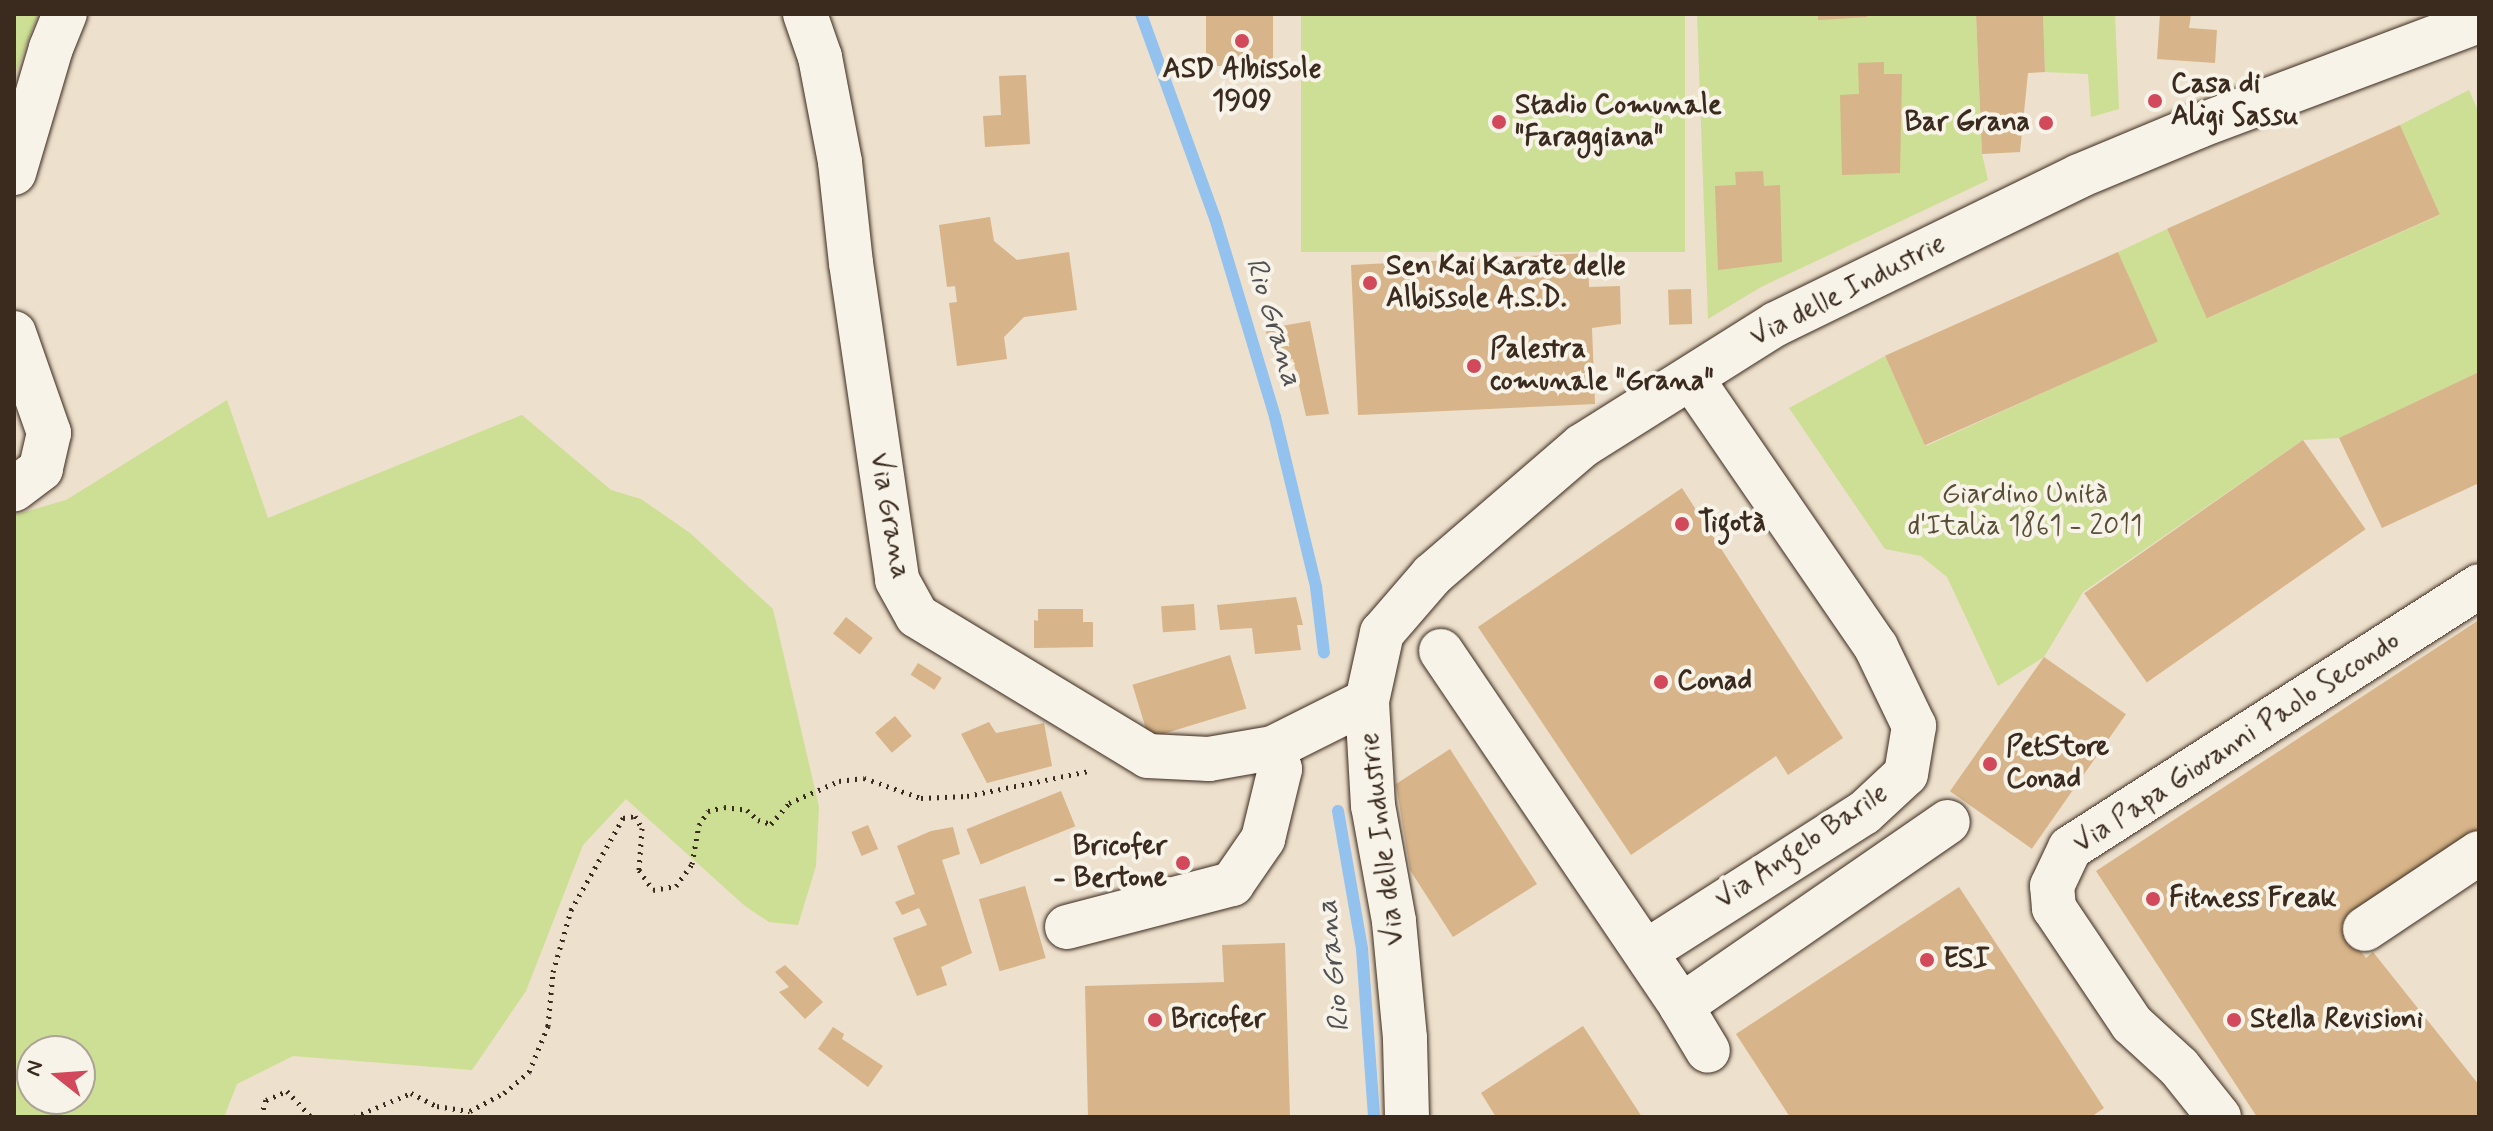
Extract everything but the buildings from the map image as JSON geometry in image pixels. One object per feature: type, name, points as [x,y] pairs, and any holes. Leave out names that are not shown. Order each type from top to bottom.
[{"type":"street","points":[[14,173],[51,48],[65,14]]},
{"type":"street","name":"Via Grana","points":[[805,14],[820,57],[840,162],[859,322],[897,580],[917,616],[1148,756],[1209,759],[1273,748],[1367,701]]},
{"type":"street","name":"Via delle Industrie","points":[[1407,1117],[1405,1038],[1394,921],[1373,806],[1367,701],[1382,633],[1432,575],[1582,446],[1776,324],[2079,176],[2199,126],[2479,21]]},
{"type":"street","points":[[14,333],[49,433],[41,469],[14,489]]},
{"type":"street","name":"Via Angelo Barile","points":[[1647,951],[1864,813],[1906,774],[1914,726],[1876,647],[1692,379]]},
{"type":"street","name":"Via Papa Giovanni Paolo Secondo","points":[[2219,1117],[2179,1067],[2132,1024],[2054,908],[2052,886],[2070,848],[2479,586]]},
{"type":"street","points":[[1441,651],[1595,884],[1647,951],[1708,1051]]},
{"type":"street","points":[[1067,927],[1232,884],[1263,839],[1280,769],[1273,748]]},
{"type":"street","points":[[1681,1006],[1948,822]]},
{"type":"street","points":[[2365,929],[2479,853]]},
{"type":"path","points":[[354,1117],[411,1093],[437,1106],[470,1111],[504,1093],[529,1072],[548,1026],[553,972],[571,910],[623,818],[635,816],[642,828],[639,870],[653,890],[676,886],[692,864],[699,825],[708,811],[724,807],[747,810],[758,820],[771,824],[789,803],[839,781],[864,778],[921,798],[967,796],[1045,783],[1148,756]]},
{"type":"path","points":[[261,1117],[266,1100],[287,1091],[311,1117]]},
{"type":"green space","points":[[14,14],[38,14],[14,77]]},
{"type":"green space","name":"Stadio Comunale \"Faraggiana\"","points":[[1301,14],[1685,14],[1685,252],[1301,252]]},
{"type":"green space","points":[[1697,14],[1976,14],[1982,154],[1988,180],[1761,287],[1708,319]]},
{"type":"green space","points":[[2043,14],[2115,14],[2119,109],[2091,117],[2088,74],[2045,72]]},
{"type":"green space","name":"Giardino Unità d'Italia 1861 - 2011","points":[[2469,90],[2479,113],[2479,372],[2339,438],[2303,440],[2083,592],[2044,657],[1998,686],[1947,577],[1921,556],[1885,549],[1789,408],[1885,356],[1926,446],[2157,341],[2118,252],[2167,229],[2208,318],[2440,215],[2400,125]]},
{"type":"green space","points":[[227,400],[268,518],[522,415],[611,490],[641,499],[690,533],[773,609],[819,807],[816,866],[798,925],[769,922],[745,906],[626,799],[583,845],[526,991],[472,1070],[293,1056],[237,1084],[224,1117],[14,1117],[14,515],[66,500]]},
{"type":"waterway","name":"Rio Grana","points":[[1141,14],[1215,218],[1275,417],[1316,587],[1324,653]]},
{"type":"waterway","name":"Rio Grana","points":[[1338,811],[1362,949],[1374,1117]]},
{"type":"place","name":"ASD Albissole 1909","points":[[1242,41]]},
{"type":"place","name":"Casa di Aligi Sassu","points":[[2155,101]]},
{"type":"place","name":"Stadio Comunale \"Faraggiana\"","points":[[1499,122]]},
{"type":"place","name":"Bar Grana","points":[[2046,123]]},
{"type":"place","name":"Sen Kai Karate delle Albissole A.S.D.","points":[[1370,283]]},
{"type":"place","name":"Palestra comunale \"Grana\"","points":[[1474,366]]},
{"type":"place","name":"Tigotà","points":[[1682,524]]},
{"type":"place","name":"Conad","points":[[1661,682]]},
{"type":"place","name":"PetStore Conad","points":[[1990,764]]},
{"type":"place","name":"Bricofer - Bertone","points":[[1183,863]]},
{"type":"place","name":"Fitness Freak","points":[[2153,899]]},
{"type":"place","name":"ESI","points":[[1927,960]]},
{"type":"place","name":"Bricofer","points":[[1155,1020]]},
{"type":"place","name":"Stella Revisioni","points":[[2234,1020]]}]
